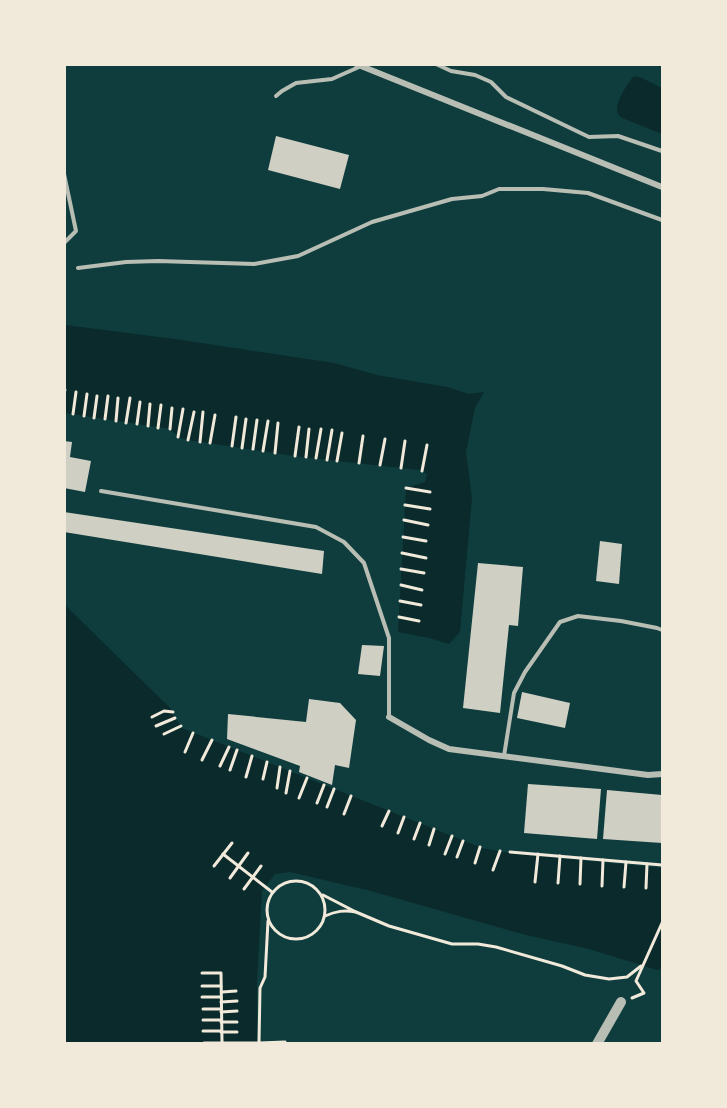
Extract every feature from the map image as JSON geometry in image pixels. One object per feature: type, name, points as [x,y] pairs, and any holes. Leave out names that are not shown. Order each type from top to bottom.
[{"type":"street","points":[[360,65],[663,187]]},
{"type":"street","points":[[389,717],[449,749],[648,775],[663,774]]},
{"type":"street","points":[[597,1044],[621,1002]]},
{"type":"lane","points":[[436,64],[451,71],[475,75],[491,82],[506,97],[589,137],[618,136],[663,151]]},
{"type":"lane","points":[[276,96],[296,82],[332,79],[360,65]]},
{"type":"lane","points":[[64,174],[76,231],[64,243]]},
{"type":"lane","points":[[78,268],[158,261],[254,264],[298,256],[372,222],[452,199],[482,196],[499,189],[543,189],[588,193],[663,220]]},
{"type":"lane","points":[[101,491],[316,527],[344,542],[364,563],[389,638],[389,717]]},
{"type":"lane","points":[[504,756],[514,693],[525,672],[560,622],[578,616],[621,621],[663,630]]},
{"type":"path","points":[[73,414],[76,392]]},
{"type":"path","points":[[84,416],[87,394]]},
{"type":"path","points":[[94,418],[97,396]]},
{"type":"path","points":[[105,419],[108,396]]},
{"type":"path","points":[[116,421],[118,398]]},
{"type":"path","points":[[126,423],[130,398]]},
{"type":"path","points":[[137,424],[140,402]]},
{"type":"path","points":[[148,426],[150,404]]},
{"type":"path","points":[[158,428],[161,405]]},
{"type":"path","points":[[170,429],[172,408]]},
{"type":"path","points":[[178,437],[183,409]]},
{"type":"path","points":[[188,440],[194,411]]},
{"type":"path","points":[[200,442],[203,412]]},
{"type":"path","points":[[210,443],[215,415]]},
{"type":"path","points":[[232,446],[236,417]]},
{"type":"path","points":[[242,448],[246,418]]},
{"type":"path","points":[[253,449],[257,420]]},
{"type":"path","points":[[263,451],[268,421]]},
{"type":"path","points":[[275,453],[278,423]]},
{"type":"path","points":[[295,456],[299,427]]},
{"type":"path","points":[[306,457],[309,429]]},
{"type":"path","points":[[316,458],[321,429]]},
{"type":"path","points":[[327,460],[332,430]]},
{"type":"path","points":[[337,461],[342,433]]},
{"type":"path","points":[[359,463],[363,436]]},
{"type":"path","points":[[380,465],[385,439]]},
{"type":"path","points":[[401,468],[405,441]]},
{"type":"path","points":[[422,471],[427,445]]},
{"type":"path","points":[[406,488],[430,492]]},
{"type":"path","points":[[405,505],[430,509]]},
{"type":"path","points":[[404,520],[428,525]]},
{"type":"path","points":[[403,537],[426,541]]},
{"type":"path","points":[[402,554],[426,558]]},
{"type":"path","points":[[401,569],[424,573]]},
{"type":"path","points":[[400,585],[422,590]]},
{"type":"path","points":[[400,601],[421,605]]},
{"type":"path","points":[[399,617],[419,621]]},
{"type":"path","points":[[152,717],[164,711],[173,712]]},
{"type":"path","points":[[156,726],[174,718]]},
{"type":"path","points":[[164,734],[181,726]]},
{"type":"path","points":[[185,752],[193,733]]},
{"type":"path","points":[[202,760],[212,740]]},
{"type":"path","points":[[220,766],[229,747]]},
{"type":"path","points":[[230,770],[237,750]]},
{"type":"path","points":[[246,777],[252,756]]},
{"type":"path","points":[[262,779],[267,762]]},
{"type":"path","points":[[277,788],[280,767]]},
{"type":"path","points":[[286,793],[290,771]]},
{"type":"path","points":[[299,798],[307,778]]},
{"type":"path","points":[[317,803],[324,785]]},
{"type":"path","points":[[327,807],[334,789]]},
{"type":"path","points":[[344,814],[351,796]]},
{"type":"path","points":[[382,826],[388,811]]},
{"type":"path","points":[[398,833],[404,817]]},
{"type":"path","points":[[414,839],[420,824]]},
{"type":"path","points":[[429,845],[434,829]]},
{"type":"path","points":[[445,854],[452,836]]},
{"type":"path","points":[[457,857],[463,841]]},
{"type":"path","points":[[214,866],[232,843]]},
{"type":"path","points":[[475,863],[480,847]]},
{"type":"path","points":[[493,870],[500,851]]},
{"type":"path","points":[[510,852],[663,865]]},
{"type":"path","points":[[230,878],[248,853]]},
{"type":"path","points":[[223,854],[272,892]]},
{"type":"path","points":[[535,882],[538,854]]},
{"type":"path","points":[[558,884],[560,856]]},
{"type":"path","points":[[580,884],[581,858]]},
{"type":"path","points":[[602,886],[603,860]]},
{"type":"path","points":[[624,888],[626,862]]},
{"type":"path","points":[[646,888],[648,864]]},
{"type":"path","points":[[244,889],[261,866]]},
{"type":"path","points":[[259,1042],[260,988],[265,977],[268,919],[266,909],[272,892],[289,881],[299,880],[308,883],[321,894],[388,926],[452,944],[496,947],[585,975],[609,979],[627,977],[641,966]]},
{"type":"path","points":[[268,919],[279,934],[287,938],[297,939],[315,933],[325,916],[321,894]]},
{"type":"path","points":[[325,916],[335,911],[356,912]]},
{"type":"path","points":[[621,1002],[644,993],[636,981],[663,923]]},
{"type":"path","points":[[202,973],[221,973],[222,1042]]},
{"type":"path","points":[[202,986],[221,986]]},
{"type":"path","points":[[222,992],[236,991]]},
{"type":"path","points":[[202,998],[237,1001]]},
{"type":"path","points":[[203,1009],[237,1011]]},
{"type":"path","points":[[203,1020],[237,1022]]},
{"type":"path","points":[[203,1031],[237,1032]]},
{"type":"path","points":[[204,1043],[285,1042],[285,1044]]},
{"type":"water","points":[[634,76],[662,88],[662,134],[622,118],[618,113],[617,105]]},
{"type":"water","points":[[65,325],[334,363],[377,375],[447,387],[469,394],[484,392],[475,408],[466,452],[472,498],[460,632],[449,644],[398,632],[406,488],[425,482],[427,474],[419,470],[301,457],[188,440],[180,438],[170,429],[65,413]]},
{"type":"water","points":[[64,604],[173,711],[182,728],[482,848],[516,854],[662,868],[662,969],[657,970],[589,949],[526,935],[371,891],[290,872],[275,874],[262,891],[257,981],[257,1043],[65,1043]]},
{"type":"building","points":[[276,136],[349,155],[340,189],[268,170]]},
{"type":"building","points":[[64,441],[72,442],[70,457],[91,461],[85,492],[64,488]]},
{"type":"building","points":[[64,512],[324,551],[322,574],[64,532]]},
{"type":"building","points":[[600,541],[622,544],[619,584],[596,581]]},
{"type":"building","points":[[478,563],[523,567],[518,626],[509,625],[500,713],[463,708]]},
{"type":"building","points":[[362,645],[384,646],[380,676],[358,674]]},
{"type":"building","points":[[522,692],[570,703],[565,728],[517,718]]},
{"type":"building","points":[[309,699],[340,703],[356,720],[349,768],[335,765],[332,785],[299,772],[300,766],[227,739],[228,714],[306,722]]},
{"type":"building","points":[[528,784],[601,789],[597,839],[524,833]]},
{"type":"building","points":[[607,790],[662,795],[662,843],[603,839]]}]
